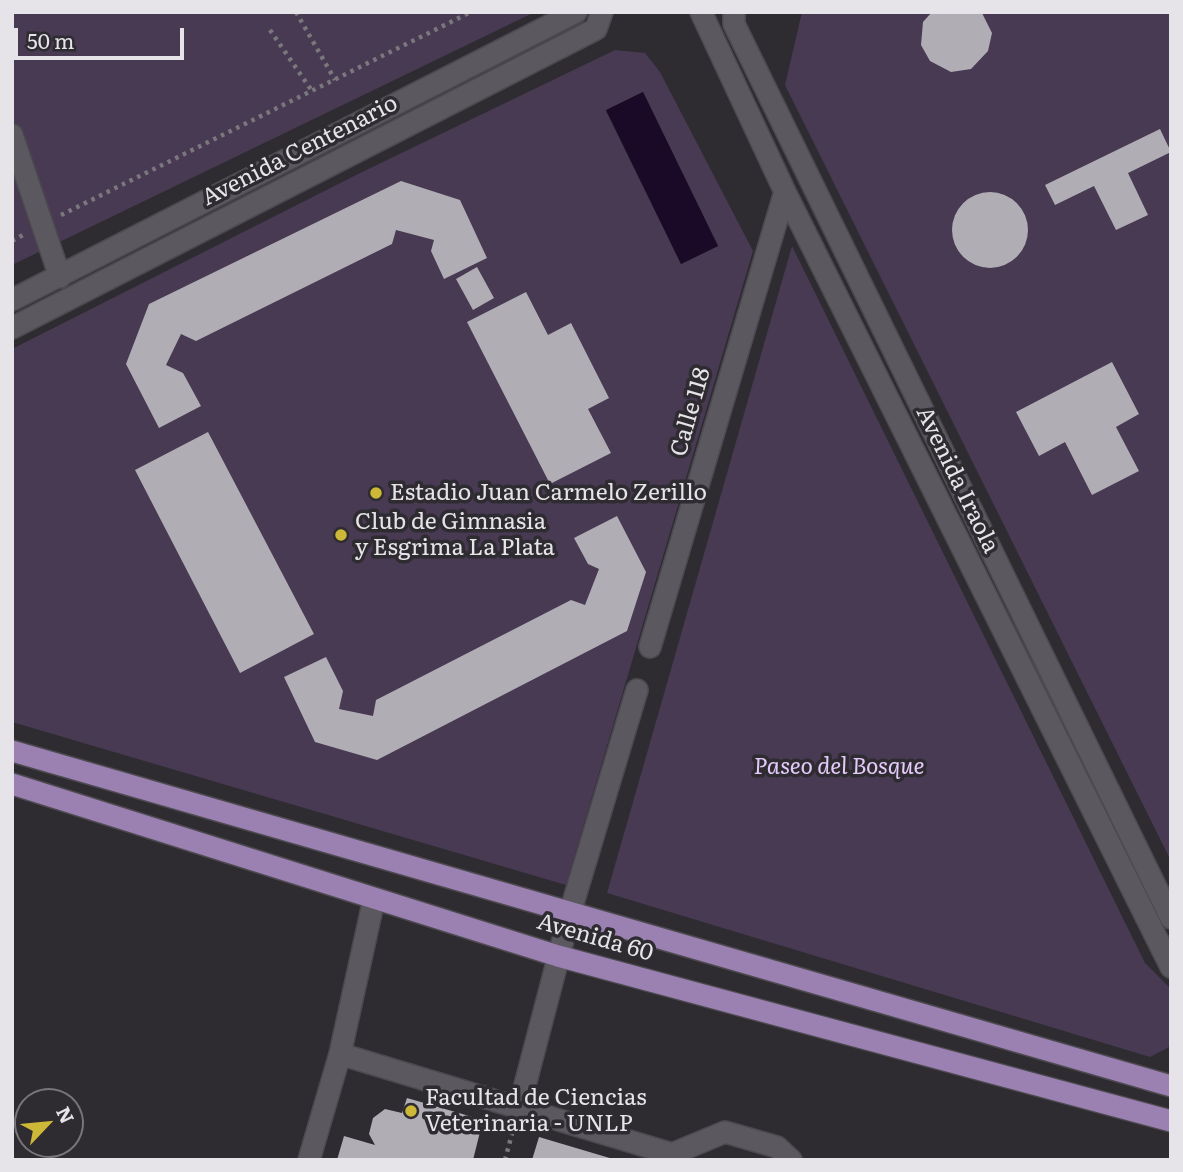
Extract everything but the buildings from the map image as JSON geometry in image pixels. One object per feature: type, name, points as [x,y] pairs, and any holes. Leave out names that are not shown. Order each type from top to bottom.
[{"type":"main road","name":"Avenida 60","points":[[12,751],[1171,1086]]},
{"type":"main road","name":"Avenida 60","points":[[12,784],[558,956],[1171,1121]]},
{"type":"street","name":"Avenida Centenario","points":[[12,300],[576,12]]},
{"type":"street","name":"Avenida Centenario","points":[[12,328],[596,29],[602,12]]},
{"type":"street","name":"Avenida Iraola","points":[[701,12],[785,192],[1171,967]]},
{"type":"street","points":[[734,12],[734,24],[1171,918]]},
{"type":"street","points":[[12,135],[60,277]]},
{"type":"street","name":"Calle 118","points":[[650,647],[785,192]]},
{"type":"street","points":[[519,1108],[570,913],[637,690]]},
{"type":"street","points":[[309,1160],[340,1054],[374,899]]},
{"type":"street","points":[[340,1054],[671,1157],[725,1132],[777,1147],[791,1160]]},
{"type":"path","points":[[296,12],[335,80]]},
{"type":"path","points":[[12,241],[471,12]]},
{"type":"path","points":[[270,30],[312,91]]},
{"type":"path","points":[[505,1160],[519,1108]]},
{"type":"green space","points":[[12,12],[535,12],[12,265]]},
{"type":"green space","points":[[802,12],[1171,12],[1171,861],[785,85]]},
{"type":"green space","name":"Club de Gimnasia y Esgrima La Plata","points":[[615,50],[645,53],[660,72],[753,251],[566,885],[12,722],[12,349],[358,174]],"holes":[[[643,92],[718,246],[681,264],[606,111]]]},
{"type":"green space","name":"Paseo del Bosque","points":[[792,246],[1145,963],[1171,989],[1171,1046],[1150,1057],[607,893]]},
{"type":"shaded area","points":[[643,92],[718,246],[681,264],[606,110]]},
{"type":"place","name":"Estadio Juan Carmelo Zerillo","points":[[376,493]]},
{"type":"place","name":"Club de Gimnasia y Esgrima La Plata","points":[[341,535]]},
{"type":"place","name":"Facultad de Ciencias Veterinaria - UNLP","points":[[411,1111]]}]
